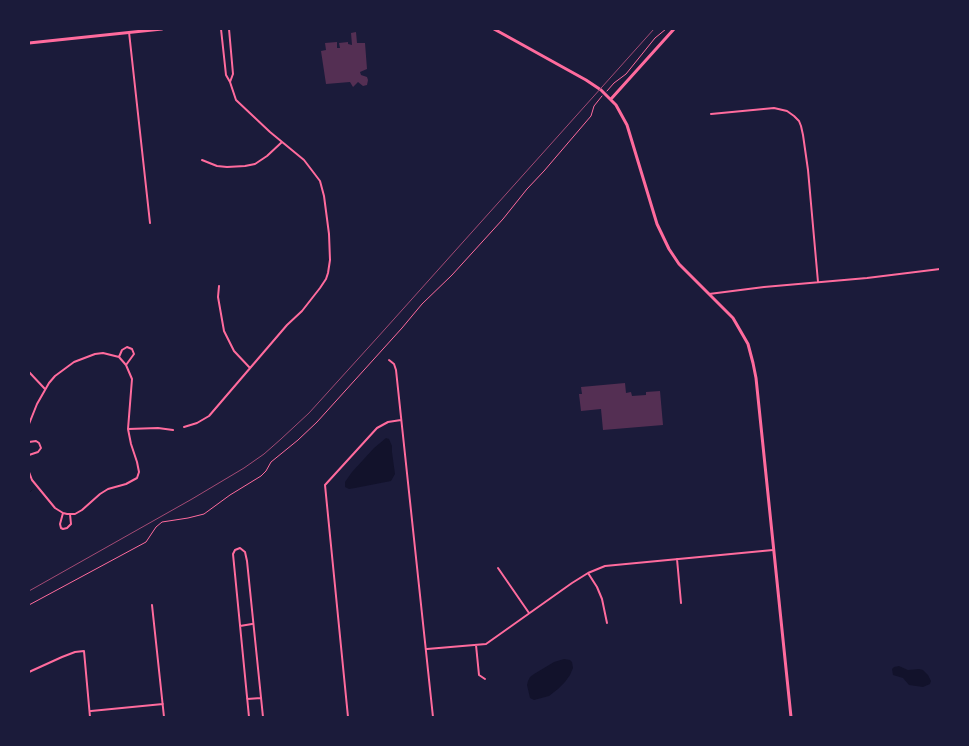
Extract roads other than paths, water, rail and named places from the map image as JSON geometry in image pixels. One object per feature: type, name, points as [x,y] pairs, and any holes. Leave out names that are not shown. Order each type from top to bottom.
[{"type":"main road","points":[[29,43],[162,29]]},
{"type":"main road","points":[[494,29],[586,80],[611,99],[627,125],[657,224],[669,249],[679,264],[728,312],[748,344],[753,363],[791,717]]},
{"type":"main road","points":[[611,99],[674,29]]},
{"type":"street","points":[[184,427],[197,423],[209,416],[308,303],[320,288],[328,273],[330,260],[324,196],[316,175],[304,160],[236,100],[226,75],[221,29]]},
{"type":"street","points":[[229,29],[233,74],[230,82]]},
{"type":"street","points":[[129,32],[150,223]]},
{"type":"street","points":[[711,114],[774,108],[787,111],[799,121],[802,126],[808,170],[818,282]]},
{"type":"street","points":[[202,160],[217,166],[227,167],[255,164],[268,156],[282,142]]},
{"type":"street","points":[[709,294],[940,269]]},
{"type":"street","points":[[219,286],[218,297],[224,331],[234,351],[250,368]]},
{"type":"street","points":[[119,357],[124,349],[130,347],[132,349],[134,354],[126,365]]},
{"type":"street","points":[[29,424],[45,389],[55,376],[74,362],[103,353],[119,357],[126,365],[132,379],[128,429],[139,472],[137,478],[126,484],[108,489],[82,510],[63,514],[43,494],[32,480],[29,472]]},
{"type":"street","points":[[389,360],[394,364],[396,370],[433,717]]},
{"type":"street","points":[[29,372],[45,389]]},
{"type":"street","points":[[348,717],[325,485],[377,428],[388,422],[401,420]]},
{"type":"street","points":[[128,429],[158,428],[173,430]]},
{"type":"street","points":[[29,442],[36,441],[41,448],[38,452],[29,455]]},
{"type":"street","points":[[63,514],[60,524],[63,529],[69,526],[70,514]]},
{"type":"street","points":[[249,717],[233,554],[238,548],[245,552],[263,717]]},
{"type":"street","points":[[427,649],[486,644],[572,583],[588,573],[605,566],[773,550]]},
{"type":"street","points":[[677,560],[681,603]]},
{"type":"street","points":[[498,568],[529,613]]},
{"type":"street","points":[[588,573],[602,599],[607,623]]},
{"type":"street","points":[[152,605],[164,717]]},
{"type":"street","points":[[240,626],[253,624]]},
{"type":"street","points":[[476,645],[480,674],[485,678]]},
{"type":"street","points":[[29,672],[75,652],[84,651],[90,717]]},
{"type":"street","points":[[247,699],[261,698]]},
{"type":"street","points":[[90,712],[163,704]]},
{"type":"waterway","points":[[29,493],[32,490]]},
{"type":"railway","points":[[29,591],[244,468],[281,439],[309,413],[654,29]]}]
